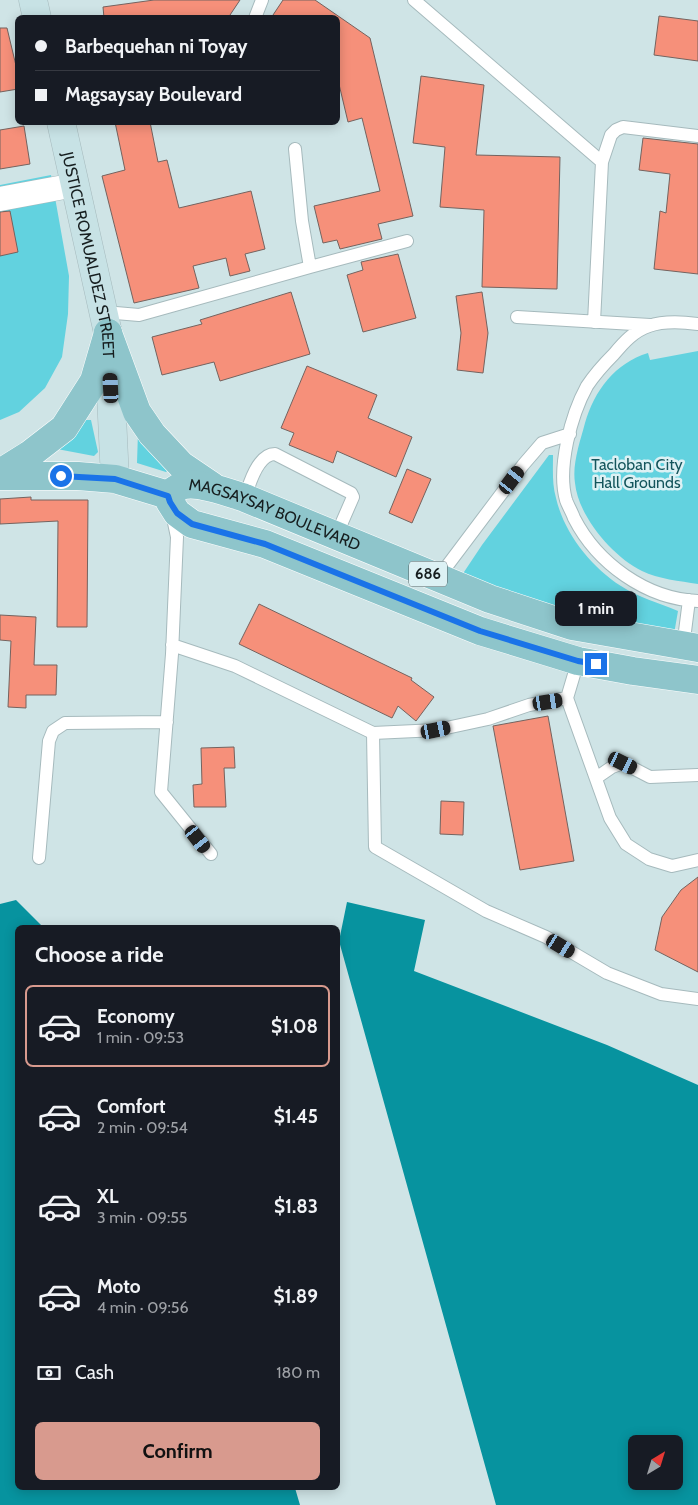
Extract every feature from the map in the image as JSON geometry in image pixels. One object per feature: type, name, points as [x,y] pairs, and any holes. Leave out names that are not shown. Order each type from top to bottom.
[{"type":"main road","points":[[33,0],[36,15]]},
{"type":"main road","name":"JUSTICE ROMUALDEZ STREET","points":[[62,125],[106,323],[115,479]]},
{"type":"main road","points":[[0,475],[64,428],[94,381],[106,323]]},
{"type":"main road","points":[[106,323],[137,412],[152,434],[181,465],[217,490]]},
{"type":"main road","points":[[0,475],[78,476],[115,479],[168,496]]},
{"type":"main road","name":"MAGSAYSAY BOULEVARD","points":[[690,647],[572,626],[490,599],[244,498],[217,490],[187,484],[176,488],[168,496],[177,513],[192,524],[265,544],[480,631],[578,661],[690,679]]},
{"type":"main road","points":[[323,567],[336,536]]},
{"type":"main road","points":[[578,661],[587,629]]},
{"type":"main road","points":[[690,647],[690,679]]},
{"type":"street","points":[[0,200],[75,185]]},
{"type":"lane","points":[[256,15],[262,0]]},
{"type":"lane","points":[[414,0],[602,162]]},
{"type":"lane","points":[[594,322],[602,162],[611,135],[616,130],[624,127],[698,136]]},
{"type":"lane","points":[[295,149],[302,220],[310,266]]},
{"type":"lane","points":[[106,323],[407,241]]},
{"type":"lane","points":[[517,317],[650,325],[681,322],[698,324]]},
{"type":"lane","points":[[650,325],[633,334],[598,372],[582,398],[570,434],[563,475],[566,500],[590,544],[619,572],[650,589],[693,600],[690,647]]},
{"type":"lane","points":[[438,578],[523,465],[542,443],[570,434]]},
{"type":"lane","points":[[244,498],[250,480],[264,457],[269,454],[275,454],[351,492],[353,497],[336,536]]},
{"type":"lane","points":[[168,496],[177,537],[172,644],[161,792],[211,854]]},
{"type":"lane","points":[[172,644],[236,666],[373,733],[436,730],[488,719],[529,704],[567,698]]},
{"type":"lane","points":[[578,661],[567,698],[610,818],[626,844],[649,859],[672,866],[698,860]]},
{"type":"lane","points":[[39,858],[49,741],[54,731],[65,723],[167,722]]},
{"type":"lane","points":[[373,733],[375,847],[486,911],[546,937],[607,973],[661,994],[698,1000]]},
{"type":"lane","points":[[596,778],[623,763],[650,777],[690,777],[698,775]]},
{"type":"green space","points":[[51,175],[69,276],[68,314],[62,357],[45,388],[19,412],[0,420],[0,185]]},
{"type":"green space","name":"Tacloban City Hall Grounds","points":[[698,351],[698,584],[648,574],[631,565],[620,556],[609,546],[590,522],[578,496],[574,476],[577,453],[589,411],[600,389],[616,371],[636,358],[648,353],[650,360]]},
{"type":"green space","points":[[85,420],[91,420],[98,452],[94,456],[57,449]]},
{"type":"green space","points":[[138,432],[171,468],[166,472],[137,463]]},
{"type":"green space","points":[[549,455],[553,455],[554,487],[560,511],[565,524],[580,548],[599,569],[621,586],[641,597],[678,611],[674,634],[586,618],[462,575]]},
{"type":"shaded area","points":[[16,900],[41,925],[15,925],[15,1490],[296,1490],[300,1505],[0,1505],[0,904]]},
{"type":"shaded area","points":[[347,902],[425,920],[414,971],[607,1045],[698,1085],[698,1505],[496,1505],[340,945]]},
{"type":"building","points":[[154,0],[240,0],[230,15],[104,15],[103,7]]},
{"type":"building","points":[[283,0],[315,0],[337,15],[273,15]]},
{"type":"building","points":[[659,16],[698,21],[698,61],[654,55]]},
{"type":"building","points":[[340,17],[370,38],[413,216],[378,224],[382,239],[340,249],[337,240],[323,243],[314,206],[380,191],[362,118],[348,122],[340,88]]},
{"type":"building","points":[[0,28],[7,28],[15,61],[15,90],[0,92]]},
{"type":"building","points":[[421,76],[484,85],[476,155],[560,157],[557,289],[482,287],[484,210],[440,207],[445,147],[413,143]]},
{"type":"building","points":[[116,125],[151,125],[158,162],[167,160],[179,208],[251,191],[265,249],[245,254],[250,271],[230,276],[226,258],[193,266],[199,288],[134,303],[102,176],[125,170]]},
{"type":"building","points":[[24,126],[30,164],[0,169],[0,130]]},
{"type":"building","points":[[643,138],[698,144],[698,274],[654,269],[660,211],[666,213],[670,174],[639,170]]},
{"type":"building","points":[[10,211],[18,252],[0,256],[0,212]]},
{"type":"building","points":[[398,254],[416,318],[363,332],[347,275],[363,270],[361,262]]},
{"type":"building","points":[[291,292],[310,354],[220,381],[214,362],[162,375],[152,337],[202,324],[200,320]]},
{"type":"building","points":[[482,292],[488,333],[483,373],[457,370],[461,333],[456,296]]},
{"type":"building","points":[[307,366],[377,395],[368,418],[412,437],[396,477],[337,451],[333,463],[289,445],[294,433],[281,428]]},
{"type":"building","points":[[407,469],[431,479],[412,523],[389,513]]},
{"type":"building","points":[[31,497],[31,500],[88,500],[87,627],[57,627],[58,521],[0,524],[0,499]]},
{"type":"building","points":[[259,604],[412,678],[411,680],[434,697],[416,721],[398,706],[392,718],[239,644]]},
{"type":"building","points":[[0,615],[36,617],[34,665],[57,665],[56,695],[26,695],[26,708],[8,707],[11,641],[0,640]]},
{"type":"building","points":[[548,716],[574,861],[520,870],[493,726]]},
{"type":"building","points":[[234,747],[235,768],[224,768],[226,807],[194,807],[193,785],[202,784],[201,748]]},
{"type":"building","points":[[441,801],[464,802],[463,835],[440,834]]},
{"type":"building","points":[[698,877],[698,972],[655,950],[662,917],[681,890]]},
{"type":"route","points":[[61,476],[115,479],[168,496],[177,513],[192,524],[265,544],[480,631],[578,661],[596,664]]}]
